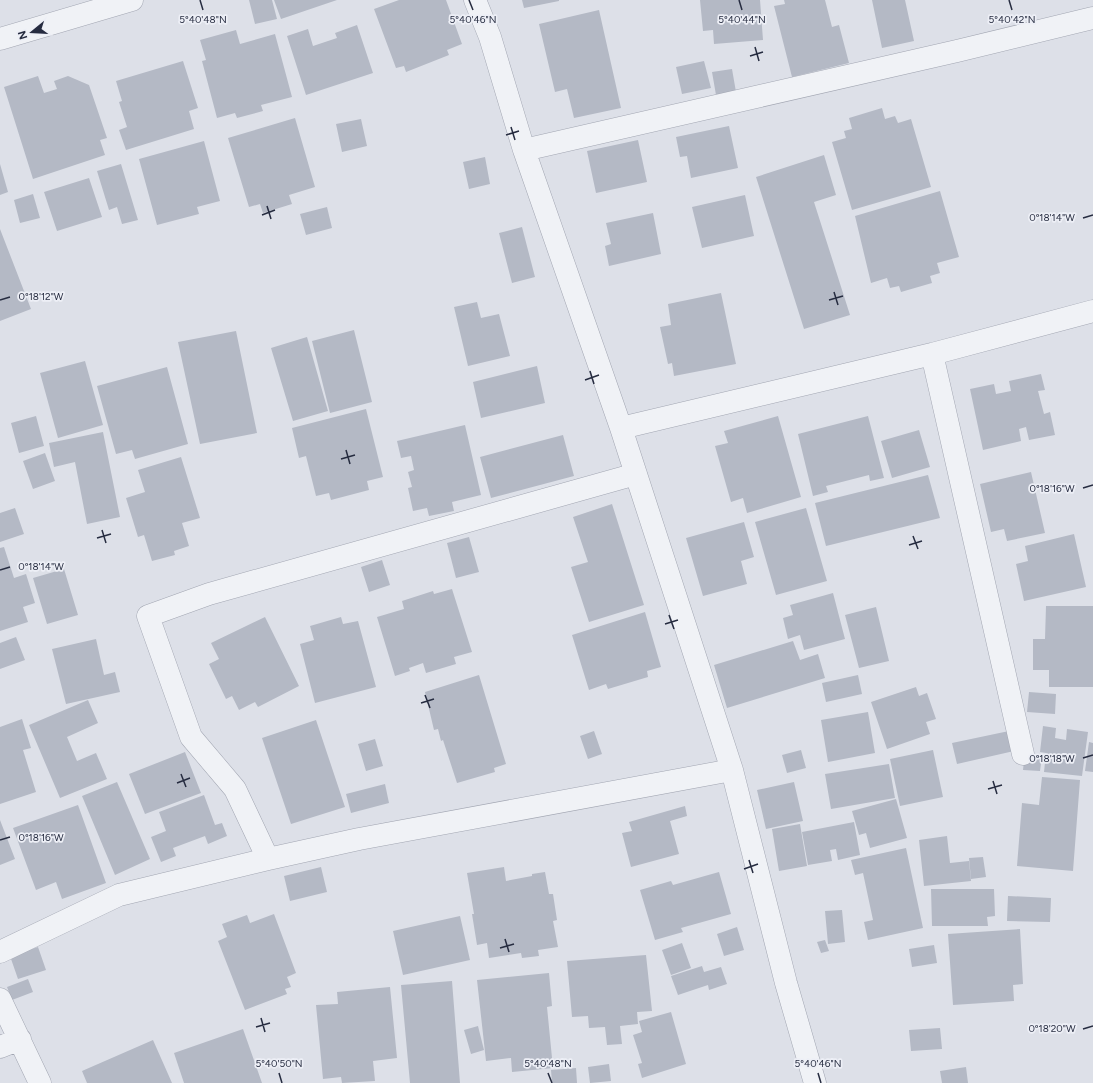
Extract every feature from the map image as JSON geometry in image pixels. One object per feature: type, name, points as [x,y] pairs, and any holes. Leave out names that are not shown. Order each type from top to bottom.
[{"type":"street","points":[[0,39],[132,0]]},
{"type":"street","points":[[474,0],[490,37],[524,150],[621,428],[732,770],[784,976],[816,1083]]},
{"type":"street","points":[[524,150],[957,52],[1093,18]]},
{"type":"street","points":[[621,428],[932,354],[1093,311]]},
{"type":"street","points":[[932,354],[1023,754]]},
{"type":"street","points":[[268,858],[235,789],[191,737],[148,616],[209,594],[636,474]]},
{"type":"street","points":[[0,952],[119,895],[268,858],[359,839],[732,770]]},
{"type":"street","points":[[0,999],[10,1043],[40,1083]]},
{"type":"building","points":[[249,0],[272,0],[277,19],[255,24]]},
{"type":"building","points":[[274,0],[337,0],[281,19]]},
{"type":"building","points":[[399,0],[446,0],[462,44],[447,50],[449,55],[406,72],[404,66],[396,68],[374,9]]},
{"type":"building","points":[[522,0],[559,0],[559,1],[524,8]]},
{"type":"building","points":[[700,0],[760,0],[763,40],[714,44],[713,30],[703,31]]},
{"type":"building","points":[[784,0],[825,0],[832,27],[839,25],[849,63],[792,77],[774,6],[785,4]]},
{"type":"building","points":[[872,0],[905,0],[914,41],[882,48]]},
{"type":"building","points":[[599,10],[621,108],[574,118],[567,89],[555,92],[539,24]]},
{"type":"building","points":[[357,25],[373,73],[306,95],[287,36],[308,29],[313,46],[337,38],[335,33]]},
{"type":"building","points":[[236,30],[240,44],[275,34],[292,97],[261,105],[263,111],[237,118],[235,113],[217,118],[202,61],[206,60],[200,40]]},
{"type":"building","points":[[183,61],[198,108],[189,111],[194,129],[126,150],[119,130],[127,127],[119,102],[122,101],[116,81]]},
{"type":"building","points":[[704,61],[711,88],[682,94],[676,67]]},
{"type":"building","points":[[732,69],[736,92],[716,95],[712,72]]},
{"type":"building","points":[[38,76],[44,93],[57,89],[54,81],[68,76],[89,85],[107,138],[100,140],[105,155],[33,179],[4,87]]},
{"type":"building","points":[[882,108],[885,119],[895,116],[898,123],[911,119],[931,187],[852,210],[832,142],[846,138],[844,131],[852,129],[849,118]]},
{"type":"building","points":[[295,118],[315,187],[289,195],[292,204],[263,213],[260,204],[249,207],[228,138]]},
{"type":"building","points":[[361,119],[367,146],[342,152],[336,124]]},
{"type":"building","points":[[729,126],[738,168],[691,178],[687,156],[680,157],[676,137]]},
{"type":"building","points":[[638,140],[647,182],[596,193],[587,151]]},
{"type":"building","points":[[204,141],[220,201],[197,207],[199,214],[157,225],[139,159]]},
{"type":"building","points":[[824,155],[836,195],[814,202],[850,315],[804,329],[756,177]]},
{"type":"building","points":[[485,157],[490,184],[469,189],[463,162]]},
{"type":"building","points":[[0,164],[8,192],[0,195]]},
{"type":"building","points":[[121,164],[138,220],[122,224],[117,207],[109,210],[97,171]]},
{"type":"building","points":[[89,178],[102,217],[57,231],[44,192]]},
{"type":"building","points":[[940,191],[959,257],[937,263],[940,273],[930,276],[932,283],[901,292],[899,286],[890,288],[887,278],[871,283],[855,216]]},
{"type":"building","points":[[33,194],[40,218],[20,223],[14,200]]},
{"type":"building","points":[[745,195],[754,236],[702,248],[692,207]]},
{"type":"building","points":[[327,207],[332,228],[306,235],[300,214]]},
{"type":"building","points":[[653,213],[661,254],[609,266],[605,246],[611,244],[606,223]]},
{"type":"building","points":[[522,227],[535,277],[512,283],[499,233]]},
{"type":"building","points":[[0,229],[31,309],[0,321]]},
{"type":"building","points":[[721,293],[736,364],[674,376],[672,363],[668,364],[660,327],[671,325],[668,304]]},
{"type":"building","points":[[477,302],[481,318],[499,314],[510,356],[468,366],[454,307]]},
{"type":"building","points":[[354,330],[372,402],[330,413],[312,341]]},
{"type":"building","points":[[236,331],[257,433],[200,444],[178,342]]},
{"type":"building","points":[[307,337],[328,411],[293,421],[271,348]]},
{"type":"building","points":[[85,361],[103,425],[58,438],[40,373]]},
{"type":"building","points":[[537,366],[545,403],[481,418],[473,382]]},
{"type":"building","points":[[167,367],[188,444],[135,459],[132,450],[116,454],[97,386]]},
{"type":"building","points":[[1041,374],[1045,390],[1038,391],[1044,414],[1050,412],[1055,435],[1029,440],[1026,427],[1019,429],[1021,441],[983,450],[970,389],[994,384],[996,394],[1011,391],[1009,381]]},
{"type":"building","points":[[366,409],[383,477],[367,481],[369,490],[331,500],[329,493],[316,496],[306,456],[299,458],[292,428]]},
{"type":"building","points":[[36,416],[44,446],[19,453],[11,423]]},
{"type":"building","points":[[778,416],[801,497],[747,513],[743,498],[731,502],[715,446],[728,443],[724,431]]},
{"type":"building","points":[[868,416],[884,478],[870,481],[869,475],[826,486],[828,492],[813,496],[798,434]]},
{"type":"building","points":[[465,425],[481,495],[452,502],[454,511],[429,516],[427,508],[413,511],[408,488],[412,487],[408,472],[414,470],[411,456],[401,458],[397,441]]},
{"type":"building","points":[[919,430],[930,467],[892,478],[881,441]]},
{"type":"building","points":[[103,432],[120,517],[87,524],[75,462],[54,467],[49,443]]},
{"type":"building","points":[[563,435],[574,476],[491,498],[480,457]]},
{"type":"building","points":[[45,453],[55,481],[33,489],[23,461]]},
{"type":"building","points":[[181,457],[200,518],[182,523],[189,546],[174,551],[175,555],[152,561],[144,535],[138,537],[126,498],[145,492],[138,470]]},
{"type":"building","points":[[1031,472],[1045,533],[1007,541],[1004,529],[991,532],[980,484]]},
{"type":"building","points":[[928,475],[940,518],[826,546],[815,503]]},
{"type":"building","points":[[612,504],[644,605],[589,622],[571,567],[588,562],[573,517]]},
{"type":"building","points":[[15,508],[24,534],[0,542],[0,513]]},
{"type":"building","points":[[806,508],[827,581],[776,595],[755,522]]},
{"type":"building","points":[[744,522],[754,557],[741,561],[747,584],[703,596],[686,538]]},
{"type":"building","points":[[1074,534],[1086,587],[1024,601],[1016,564],[1028,561],[1025,546]]},
{"type":"building","points":[[469,537],[479,572],[456,578],[447,543]]},
{"type":"building","points":[[4,547],[14,578],[26,574],[35,603],[23,607],[28,622],[0,631],[0,548]]},
{"type":"building","points":[[382,560],[390,585],[369,592],[361,567]]},
{"type":"building","points":[[64,569],[78,615],[47,624],[33,578]]},
{"type":"building","points":[[452,589],[472,652],[454,657],[456,664],[426,673],[423,663],[409,668],[410,671],[395,676],[377,617],[404,609],[402,601],[433,591],[434,594]]},
{"type":"building","points":[[833,593],[845,639],[804,650],[800,635],[788,639],[783,618],[793,615],[790,605]]},
{"type":"building","points":[[1046,606],[1093,606],[1093,687],[1049,687],[1049,670],[1033,670],[1033,639],[1045,639]]},
{"type":"building","points":[[876,607],[889,661],[859,668],[845,615]]},
{"type":"building","points":[[645,612],[661,667],[647,671],[648,677],[608,689],[606,684],[589,690],[572,635]]},
{"type":"building","points":[[265,617],[299,686],[258,707],[255,702],[239,710],[232,696],[226,699],[209,664],[219,659],[211,643]]},
{"type":"building","points":[[341,617],[343,624],[358,621],[376,687],[315,703],[300,644],[314,640],[310,626]]},
{"type":"building","points":[[16,637],[25,660],[0,669],[0,643]]},
{"type":"building","points":[[96,639],[104,675],[115,672],[120,692],[66,704],[52,649]]},
{"type":"building","points":[[793,641],[800,660],[818,654],[825,678],[727,708],[714,665]]},
{"type":"building","points":[[479,675],[506,764],[494,768],[495,772],[457,783],[443,740],[441,741],[438,729],[434,730],[425,692]]},
{"type":"building","points":[[858,675],[862,694],[826,702],[822,683]]},
{"type":"building","points":[[916,687],[919,696],[927,693],[936,719],[926,722],[930,734],[887,749],[871,702]]},
{"type":"building","points":[[1029,692],[1056,694],[1055,714],[1027,712]]},
{"type":"building","points":[[88,700],[98,723],[67,737],[77,761],[96,753],[107,779],[60,798],[29,725]]},
{"type":"building","points":[[868,712],[875,753],[828,762],[821,720]]},
{"type":"building","points":[[22,719],[31,748],[23,750],[36,792],[0,804],[0,727]]},
{"type":"building","points":[[316,720],[345,807],[291,824],[262,738]]},
{"type":"building","points":[[1043,726],[1056,728],[1055,738],[1066,740],[1067,729],[1088,732],[1082,776],[1044,772],[1046,753],[1040,752]]},
{"type":"building","points":[[594,731],[602,754],[588,759],[580,736]]},
{"type":"building","points":[[1009,731],[1014,751],[957,764],[952,743]]},
{"type":"building","points":[[375,739],[383,766],[366,771],[358,744]]},
{"type":"building","points":[[1089,742],[1093,743],[1093,772],[1085,771]]},
{"type":"building","points":[[801,750],[806,768],[787,773],[782,755]]},
{"type":"building","points":[[933,750],[943,797],[900,806],[890,759]]},
{"type":"building","points":[[185,752],[201,793],[145,814],[129,774]]},
{"type":"building","points":[[1025,753],[1042,756],[1040,771],[1023,770]]},
{"type":"building","points":[[889,764],[895,798],[831,809],[825,774]]},
{"type":"building","points":[[1042,777],[1080,780],[1073,871],[1017,866],[1022,803],[1039,805]]},
{"type":"building","points":[[117,782],[150,859],[115,875],[82,796]]},
{"type":"building","points":[[794,782],[803,821],[766,829],[757,790]]},
{"type":"building","points":[[385,784],[389,803],[351,813],[346,794]]},
{"type":"building","points":[[204,795],[215,825],[222,823],[227,836],[208,844],[205,836],[173,848],[176,856],[161,862],[151,837],[166,831],[159,812]]},
{"type":"building","points":[[896,799],[907,838],[870,848],[866,833],[859,835],[852,811]]},
{"type":"building","points":[[78,805],[106,883],[62,899],[56,882],[36,890],[13,828]]},
{"type":"building","points":[[685,806],[687,816],[670,821],[679,854],[631,867],[622,833],[632,831],[629,822]]},
{"type":"building","points":[[0,820],[15,859],[0,865]]},
{"type":"building","points":[[854,822],[860,855],[838,860],[836,849],[830,850],[832,861],[808,865],[802,832]]},
{"type":"building","points":[[800,824],[807,866],[779,871],[772,829]]},
{"type":"building","points":[[947,836],[950,863],[969,861],[971,881],[924,886],[919,840]]},
{"type":"building","points":[[906,848],[923,928],[868,940],[864,922],[873,920],[863,873],[855,875],[851,860]]},
{"type":"building","points":[[983,857],[986,877],[971,879],[969,858]]},
{"type":"building","points":[[321,867],[327,892],[290,901],[284,876]]},
{"type":"building","points":[[504,867],[506,881],[545,872],[549,894],[553,894],[557,920],[553,921],[558,947],[538,950],[539,956],[522,958],[521,953],[489,958],[487,943],[477,945],[472,914],[474,914],[467,873]]},
{"type":"building","points":[[719,872],[731,914],[681,928],[683,932],[655,940],[640,890],[671,881],[673,885]]},
{"type":"building","points":[[931,889],[994,889],[995,916],[987,917],[988,926],[932,926]]},
{"type":"building","points":[[1008,896],[1051,898],[1050,922],[1007,921]]},
{"type":"building","points":[[842,910],[845,942],[828,944],[825,911]]},
{"type":"building","points":[[274,914],[296,973],[287,977],[291,987],[285,989],[287,994],[245,1010],[218,941],[227,937],[222,924],[247,915],[250,923]]},
{"type":"building","points":[[460,916],[470,960],[403,975],[393,931]]},
{"type":"building","points":[[737,927],[744,950],[724,956],[717,934]]},
{"type":"building","points":[[1020,929],[1023,984],[1013,985],[1014,1001],[953,1005],[948,934]]},
{"type":"building","points":[[825,940],[829,951],[821,953],[817,942]]},
{"type":"building","points":[[682,943],[691,968],[671,975],[662,950]]},
{"type":"building","points":[[934,945],[937,963],[912,967],[909,949]]},
{"type":"building","points":[[38,947],[46,970],[18,979],[10,956]]},
{"type":"building","points":[[646,955],[652,1011],[637,1012],[638,1024],[620,1026],[622,1044],[607,1045],[605,1027],[589,1028],[588,1016],[572,1017],[567,961]]},
{"type":"building","points":[[702,966],[704,972],[721,967],[727,984],[709,990],[708,985],[678,995],[671,976]]},
{"type":"building","points":[[549,973],[552,1006],[547,1007],[553,1068],[512,1072],[511,1058],[486,1061],[477,980]]},
{"type":"building","points":[[28,979],[33,992],[12,1000],[7,987]]},
{"type":"building","points":[[452,981],[460,1083],[410,1083],[401,985]]},
{"type":"building","points":[[390,987],[397,1058],[373,1061],[375,1081],[342,1083],[341,1077],[323,1079],[316,1005],[338,1004],[337,992]]},
{"type":"building","points":[[671,1012],[686,1064],[642,1078],[638,1064],[642,1063],[633,1035],[642,1032],[639,1021]]},
{"type":"building","points":[[478,1026],[484,1050],[471,1054],[464,1030]]},
{"type":"building","points":[[940,1028],[942,1049],[911,1051],[909,1030]]},
{"type":"building","points":[[243,1029],[262,1083],[184,1083],[174,1053]]},
{"type":"building","points":[[153,1040],[172,1083],[87,1083],[82,1071]]},
{"type":"building","points":[[609,1064],[611,1081],[590,1083],[588,1067]]},
{"type":"building","points":[[966,1067],[968,1083],[942,1083],[940,1071]]},
{"type":"building","points":[[576,1068],[577,1083],[552,1083],[551,1070]]}]
